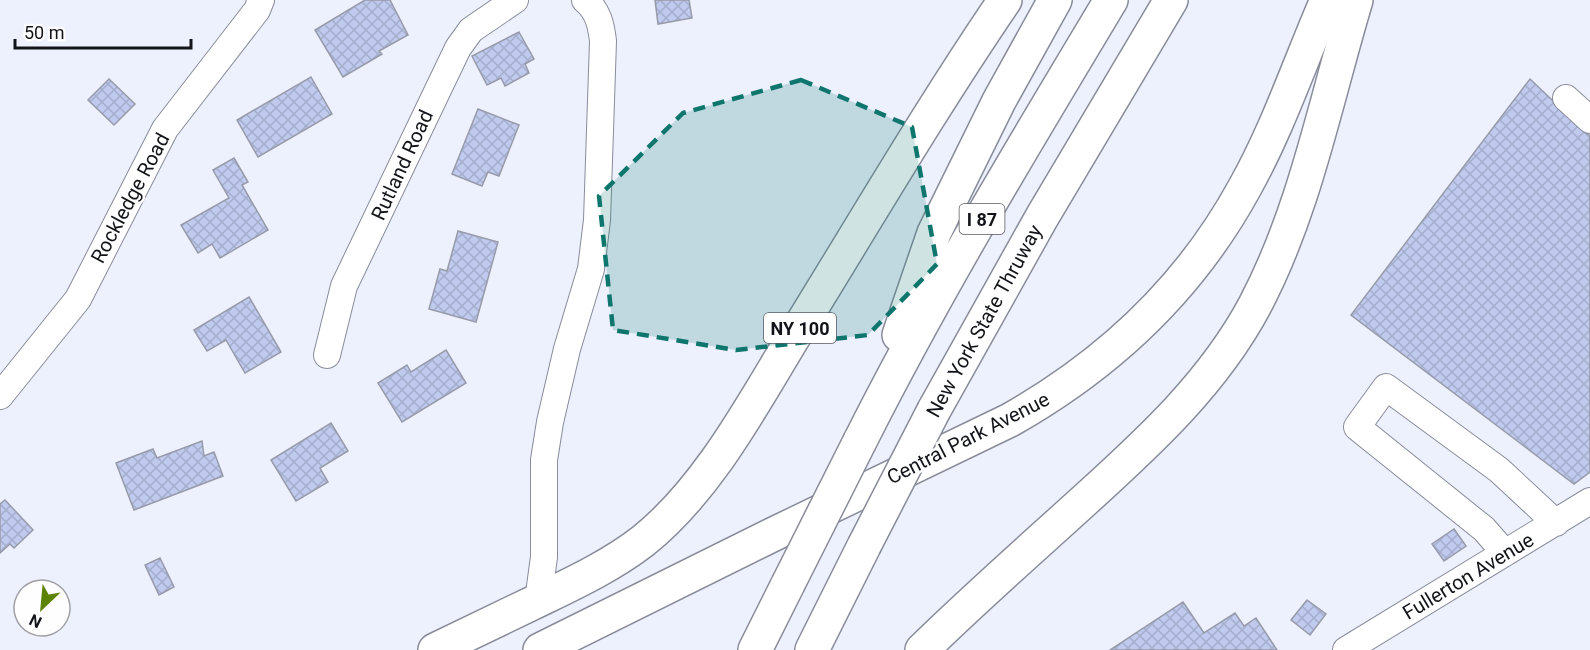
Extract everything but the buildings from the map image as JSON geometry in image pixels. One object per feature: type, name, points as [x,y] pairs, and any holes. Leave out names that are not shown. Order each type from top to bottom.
[{"type":"main road","points":[[862,226],[903,125],[976,0]]},
{"type":"main road","name":"NY 100","points":[[435,650],[611,563],[644,540],[673,512],[727,443],[1005,0]]},
{"type":"main road","points":[[866,430],[934,233],[999,101],[1055,0]]},
{"type":"main road","name":"I 87","points":[[755,650],[913,341],[1111,0]]},
{"type":"main road","name":"New York State Thruway","points":[[812,650],[934,410],[1036,228],[1171,0]]},
{"type":"main road","name":"Central Park Avenue","points":[[540,650],[1010,420],[1055,394],[1114,349],[1174,290],[1225,221],[1265,148],[1327,0]]},
{"type":"main road","points":[[922,650],[1160,430],[1213,370],[1235,338],[1270,273],[1292,220],[1356,0]]},
{"type":"street","name":"Rockledge Road","points":[[0,396],[78,299],[165,129],[257,10],[261,0]]},
{"type":"street","name":"Rutland Road","points":[[327,355],[344,286],[458,48],[471,30],[515,0]]},
{"type":"street","points":[[538,601],[544,557],[544,460],[550,422],[567,349],[591,269],[597,220],[603,40],[601,23],[585,0]]},
{"type":"street","points":[[1566,98],[1590,120]]},
{"type":"street","points":[[1505,553],[1484,529],[1357,427],[1386,387],[1499,470],[1556,523]]},
{"type":"street","name":"Fullerton Avenue","points":[[1346,650],[1590,501]]},
{"type":"highlighted area","points":[[801,80],[912,127],[937,264],[868,335],[736,350],[613,330],[599,196],[683,113]]}]
